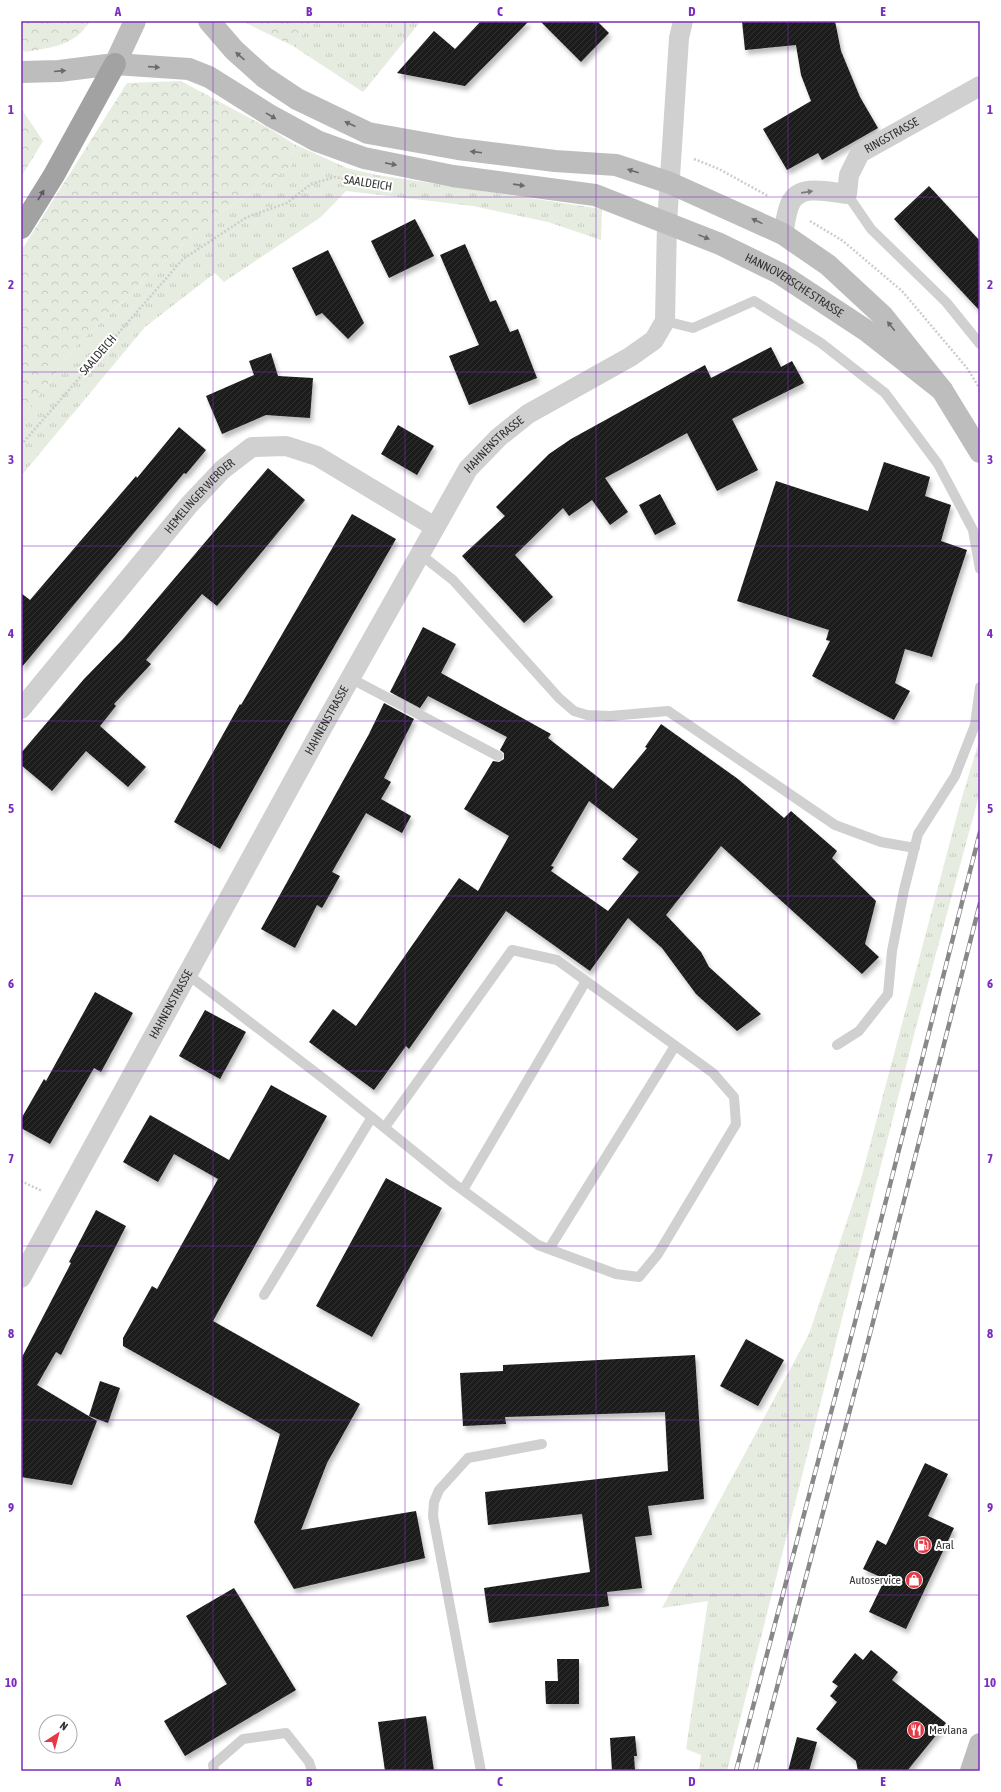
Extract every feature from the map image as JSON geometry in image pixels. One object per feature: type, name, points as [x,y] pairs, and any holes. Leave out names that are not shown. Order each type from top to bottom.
[{"type":"highway","points":[[21,228],[58,168],[115,64]]},
{"type":"main road","points":[[115,64],[136,21]]},
{"type":"main road","name":"HANNOVERSCHE STRASSE","points":[[210,21],[234,50],[264,77],[297,99],[368,133],[458,149],[555,162],[616,165],[670,183],[783,234],[828,265],[882,316],[942,390],[980,452]]},
{"type":"main road","name":"HANNOVERSCHE STRASSE","points":[[21,72],[59,71],[115,64],[189,69],[209,77],[271,116],[317,141],[364,158],[453,176],[595,195],[720,244],[779,273],[866,330],[942,390]]},
{"type":"main road","points":[[971,1771],[980,1744]]},
{"type":"street","points":[[668,223],[679,38],[683,21]]},
{"type":"street","name":"RINGSTRASSE","points":[[847,194],[849,175],[860,154],[980,86]]},
{"type":"street","points":[[783,234],[790,203],[800,193],[811,190],[847,194]]},
{"type":"street","name":"HAHNENSTRASSE","points":[[21,1278],[350,678],[468,469],[499,437],[528,414],[630,357],[654,340],[665,321],[668,223]]},
{"type":"street","name":"HEMELINGER WERDER","points":[[21,709],[189,505],[222,470],[252,447],[286,446],[317,456],[435,528]]},
{"type":"lane","points":[[847,194],[871,229],[946,302],[980,344]]},
{"type":"lane","points":[[665,321],[694,328],[754,300],[821,343],[880,389],[885,393],[938,464],[973,530],[980,569]]},
{"type":"lane","points":[[420,554],[453,580],[559,698],[574,711],[587,715],[610,716],[668,711],[835,825],[881,842],[915,848]]},
{"type":"lane","points":[[350,678],[498,756]]},
{"type":"lane","points":[[837,1045],[859,1031],[888,994],[892,951],[904,890],[918,834],[955,776],[975,725],[980,687]]},
{"type":"lane","points":[[187,974],[385,1127],[463,1190],[538,1245],[616,1274],[639,1277],[658,1254],[736,1124],[734,1097],[712,1073],[558,960],[512,950],[385,1127]]},
{"type":"lane","points":[[463,1190],[586,980]]},
{"type":"lane","points":[[549,1249],[675,1046]]},
{"type":"lane","points":[[264,1295],[372,1117]]},
{"type":"lane","points":[[482,1771],[433,1516],[434,1502],[439,1490],[468,1458],[542,1444]]},
{"type":"lane","points":[[214,1771],[213,1765],[243,1739],[286,1733],[309,1762],[312,1771]]},
{"type":"path","name":"SAALDEICH","points":[[21,445],[183,259],[247,216],[287,204],[311,184],[335,177],[351,180]]},
{"type":"green space","points":[[21,21],[90,21],[77,36],[62,44],[26,52],[21,50]]},
{"type":"green space","points":[[242,21],[310,21],[313,23],[293,46]]},
{"type":"green space","points":[[310,21],[421,21],[363,92],[293,46],[313,23]]},
{"type":"green space","points":[[181,81],[272,130],[294,144],[291,166],[204,224],[77,345],[21,419],[21,251],[127,83]]},
{"type":"green space","points":[[21,108],[43,141],[21,177]]},
{"type":"green space","points":[[294,144],[347,168],[377,175],[602,209],[601,240],[548,222],[473,206],[346,191],[321,217],[224,282],[215,273],[145,327],[21,476],[21,419],[77,345],[204,224],[291,166]]},
{"type":"green space","points":[[980,738],[980,792],[915,1031],[727,1771],[699,1771],[701,1755],[686,1749],[708,1601],[662,1608],[809,1334],[861,1179],[960,804]]},
{"type":"building","points":[[481,21],[529,21],[465,86],[397,73],[434,31],[455,49]]},
{"type":"building","points":[[540,21],[597,21],[609,33],[581,62]]},
{"type":"building","points":[[742,21],[835,21],[841,51],[860,97],[878,128],[822,160],[818,153],[787,170],[763,129],[811,101],[801,75],[796,45],[745,50]]},
{"type":"building","points":[[929,186],[980,241],[980,311],[894,219]]},
{"type":"building","points":[[415,219],[434,256],[389,278],[371,241]]},
{"type":"building","points":[[465,244],[490,302],[496,300],[510,332],[518,329],[537,378],[469,405],[449,356],[479,345],[440,255]]},
{"type":"building","points":[[328,250],[364,323],[348,339],[322,313],[316,316],[292,268]]},
{"type":"building","points":[[771,347],[781,367],[792,361],[804,383],[732,419],[758,470],[717,491],[687,433],[605,478],[628,512],[610,525],[592,500],[569,516],[563,508],[515,555],[553,597],[524,623],[462,556],[505,516],[496,507],[549,454],[571,439],[705,365],[711,378]]},
{"type":"building","points":[[271,353],[278,376],[313,378],[310,418],[266,415],[222,434],[206,396],[254,375],[249,361]]},
{"type":"building","points":[[398,425],[434,446],[417,475],[381,454]]},
{"type":"building","points":[[179,427],[206,450],[186,474],[184,473],[21,668],[21,593],[30,600],[136,476],[137,478]]},
{"type":"building","points":[[884,462],[930,477],[925,496],[951,505],[941,541],[967,550],[932,657],[905,649],[895,683],[910,691],[894,720],[812,676],[830,641],[826,640],[829,630],[737,601],[776,481],[868,511]]},
{"type":"building","points":[[268,468],[305,500],[217,606],[202,594],[146,660],[151,664],[114,704],[116,706],[100,726],[146,767],[128,787],[86,751],[52,791],[21,765],[21,753],[84,679],[123,639]]},
{"type":"building","points":[[660,494],[676,524],[655,535],[639,505]]},
{"type":"building","points":[[352,514],[396,539],[286,730],[220,849],[174,822],[240,704],[241,705]]},
{"type":"building","points":[[423,627],[456,644],[441,673],[551,734],[548,738],[613,789],[647,748],[645,747],[661,724],[738,779],[784,818],[791,811],[837,851],[832,858],[876,901],[865,944],[879,957],[862,974],[721,846],[666,915],[701,952],[709,967],[761,1014],[737,1031],[696,994],[662,948],[628,918],[590,971],[506,911],[409,1049],[406,1046],[374,1090],[309,1042],[333,1009],[356,1026],[459,878],[478,891],[509,836],[464,809],[493,761],[499,762],[504,759],[504,753],[500,750],[507,737],[428,696],[420,708],[390,692]],"holes":[[[589,801],[638,839],[622,859],[639,872],[608,911],[551,871],[554,867],[551,866]]]},
{"type":"building","points":[[384,703],[414,719],[384,778],[391,782],[381,799],[411,816],[402,833],[366,813],[332,872],[340,876],[322,908],[317,905],[295,948],[261,929],[369,734]]},
{"type":"building","points":[[95,992],[133,1013],[101,1072],[94,1068],[50,1144],[21,1128],[21,1119],[44,1079],[46,1081]]},
{"type":"building","points":[[205,1010],[246,1032],[220,1079],[179,1056]]},
{"type":"building","points":[[271,1085],[327,1116],[213,1321],[360,1404],[327,1463],[301,1530],[416,1511],[425,1558],[294,1589],[254,1522],[280,1434],[123,1346],[123,1338],[152,1286],[157,1289],[218,1179],[174,1154],[158,1182],[123,1162],[150,1115],[229,1160]]},
{"type":"building","points":[[386,1178],[442,1208],[372,1337],[316,1306]]},
{"type":"building","points":[[96,1210],[126,1226],[61,1355],[56,1352],[37,1385],[97,1421],[72,1485],[21,1477],[21,1359],[71,1263],[69,1262]]},
{"type":"building","points":[[746,1339],[784,1360],[758,1406],[720,1386]]},
{"type":"building","points":[[695,1355],[704,1499],[648,1506],[652,1535],[635,1537],[642,1588],[607,1592],[609,1606],[489,1623],[484,1588],[590,1572],[582,1514],[488,1525],[485,1492],[668,1471],[665,1412],[505,1417],[506,1424],[463,1426],[460,1373],[503,1371],[503,1365]]},
{"type":"building","points":[[100,1381],[120,1388],[108,1423],[89,1416]]},
{"type":"building","name":"Aral","points":[[925,1463],[948,1474],[928,1516],[954,1528],[906,1629],[869,1612],[885,1579],[863,1569],[877,1540],[886,1545]]},
{"type":"building","points":[[234,1588],[296,1690],[185,1756],[164,1721],[227,1684],[186,1616]]},
{"type":"building","points":[[871,1650],[898,1672],[892,1680],[946,1723],[907,1771],[858,1771],[856,1761],[816,1729],[837,1702],[830,1696],[838,1686],[832,1682],[855,1653],[863,1660]]},
{"type":"building","points":[[557,1659],[579,1659],[579,1704],[546,1704],[545,1681],[558,1681]]},
{"type":"building","points":[[426,1716],[434,1771],[385,1771],[378,1722]]},
{"type":"building","points":[[635,1736],[637,1756],[634,1756],[635,1771],[612,1771],[610,1738]]},
{"type":"building","points":[[797,1737],[817,1742],[809,1771],[788,1771]]},
{"type":"railway","points":[[736,1771],[855,1322],[980,832]]},
{"type":"railway","points":[[755,1771],[872,1326],[980,903]]},
{"type":"place","name":"Aral","points":[[923,1545]]},
{"type":"place","name":"Autoservice","points":[[914,1580]]},
{"type":"place","name":"Mevlana","points":[[916,1730]]}]
